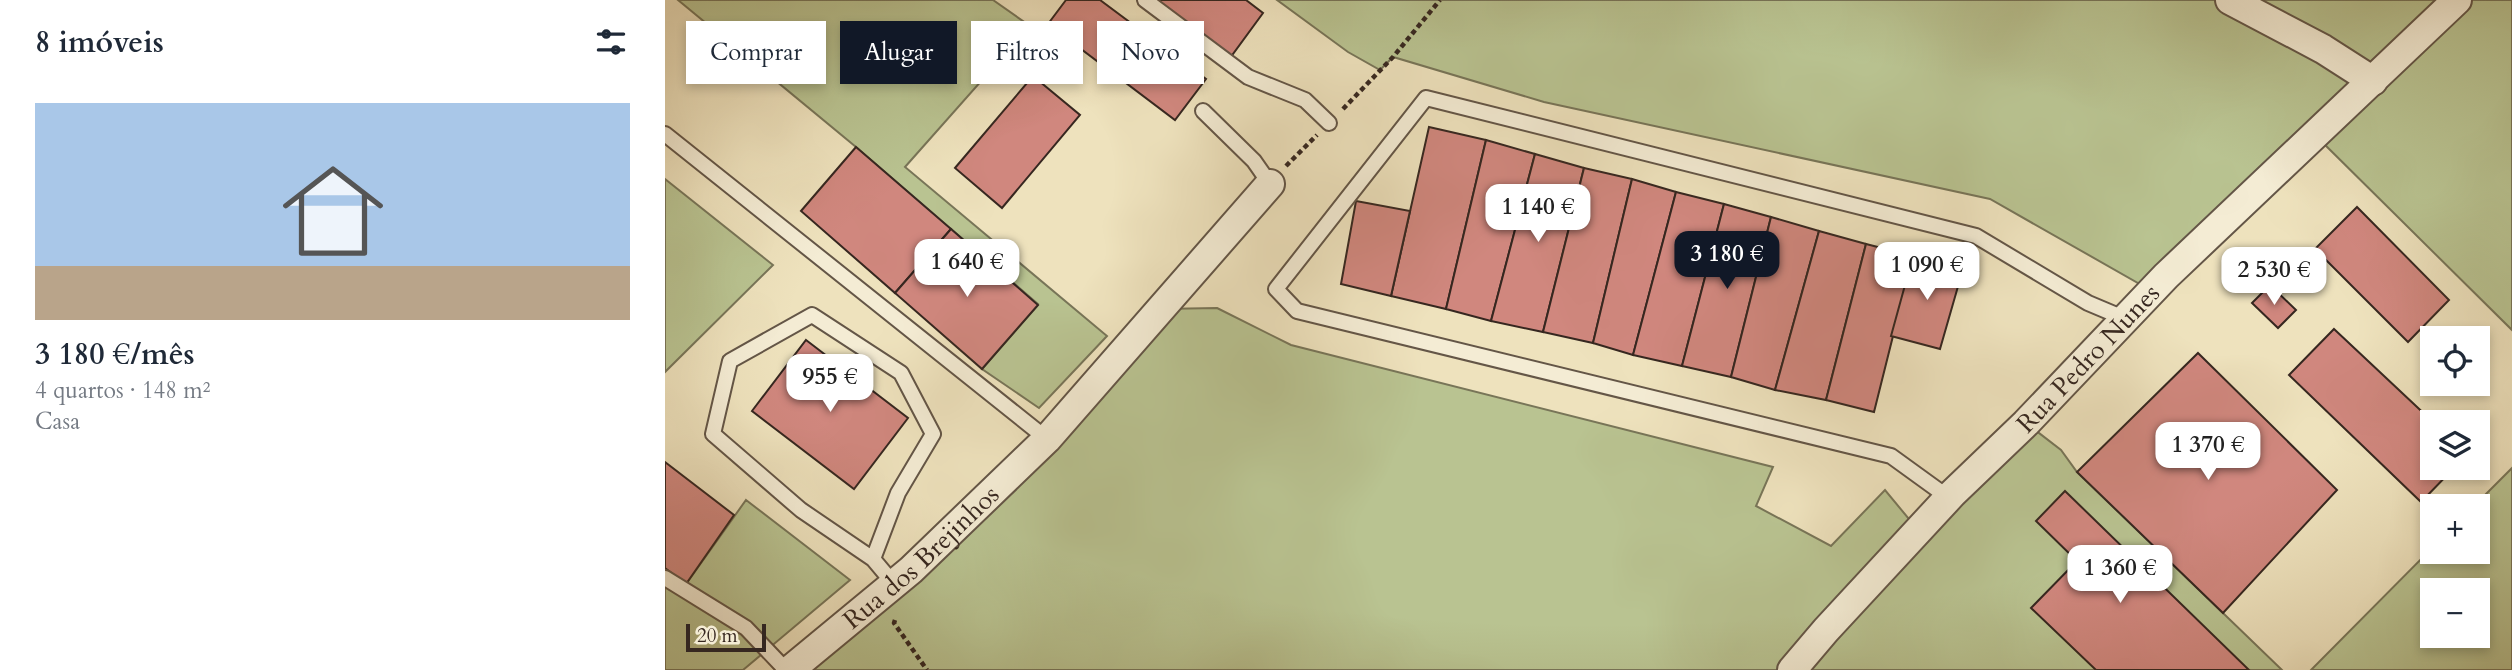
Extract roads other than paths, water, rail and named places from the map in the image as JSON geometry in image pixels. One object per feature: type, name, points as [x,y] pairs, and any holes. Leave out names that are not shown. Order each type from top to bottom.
[{"type":"street","points":[[2230,0],[2323,49],[2372,81]]},
{"type":"street","name":"Rua Pedro Nunes","points":[[1792,670],[1949,498],[2026,423],[2166,276],[2457,0]]},
{"type":"street","name":"Rua dos Brejinhos","points":[[788,670],[894,584],[1047,439],[1270,184]]},
{"type":"lane","points":[[1145,0],[1248,77],[1305,100],[1329,122]]},
{"type":"lane","points":[[1949,498],[1891,456],[1297,311],[1276,289],[1426,98],[1976,236],[2088,303],[2126,318]]},
{"type":"lane","points":[[1203,111],[1254,161],[1270,184]]},
{"type":"lane","points":[[665,134],[1047,439]]},
{"type":"lane","points":[[873,559],[898,493],[933,434],[901,373],[812,314],[730,361],[713,434],[801,510],[873,559],[894,584]]},
{"type":"lane","points":[[665,578],[746,628],[788,670]]}]
